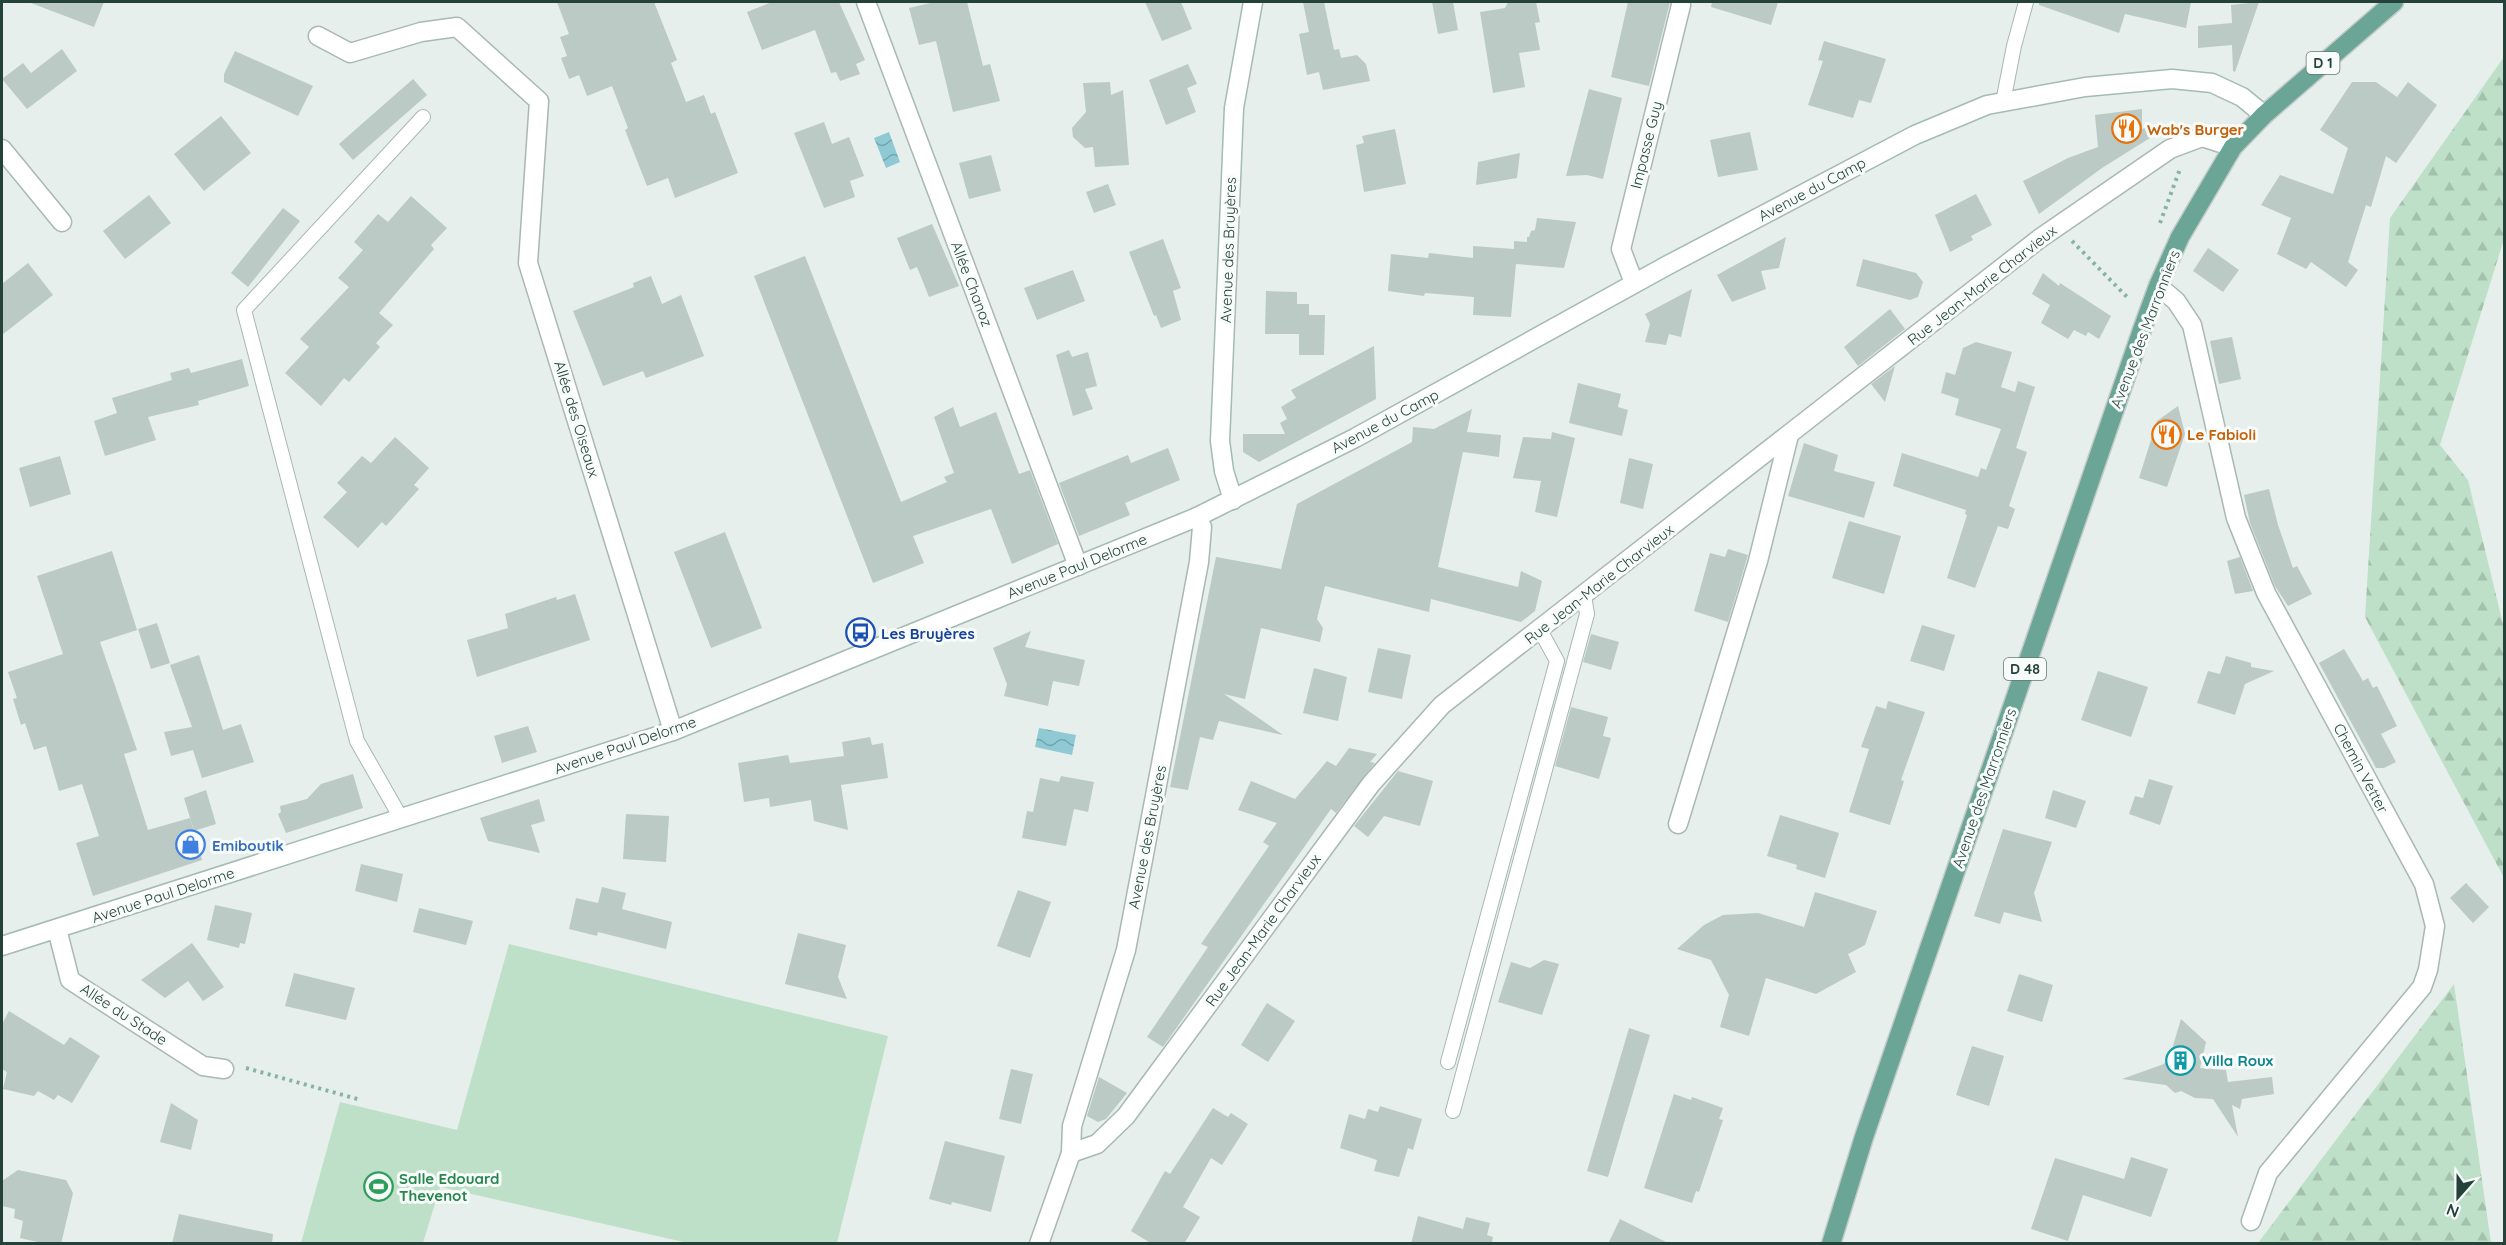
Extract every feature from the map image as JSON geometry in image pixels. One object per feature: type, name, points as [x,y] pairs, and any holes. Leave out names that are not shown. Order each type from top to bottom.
[{"type":"main road","name":"D 1","points":[[2264,116],[2394,2]]},
{"type":"main road","name":"Avenue des Marronniers","points":[[1831,1244],[1868,1126],[2158,286],[2180,237],[2234,147],[2264,116]]},
{"type":"street","name":"Allée Chanoz","points":[[866,2],[1078,566]]},
{"type":"street","name":"Avenue des Bruyères","points":[[1233,500],[1224,471],[1220,441],[1233,108],[1253,2]]},
{"type":"street","name":"Impasse Guy","points":[[1634,283],[1621,249],[1681,5]]},
{"type":"street","name":"Allée des Oiseaux","points":[[318,36],[350,53],[421,32],[457,27],[539,101],[528,263],[673,731]]},
{"type":"street","name":"Avenue du Camp","points":[[1233,500],[1355,438],[1634,283],[1915,135],[1987,105],[2085,87],[2172,79],[2212,83],[2242,97],[2264,116]]},
{"type":"street","name":"Rue Jean-Marie Charvieux","points":[[1071,1153],[1097,1144],[1126,1116],[1371,784],[1442,705],[2039,239],[2170,149],[2202,137],[2234,147]]},
{"type":"street","points":[[2,149],[62,222]]},
{"type":"street","name":"Chemin Vetter","points":[[2158,286],[2176,301],[2192,325],[2236,518],[2266,593],[2424,884],[2435,926],[2428,970],[2421,987],[2268,1173],[2251,1221]]},
{"type":"street","points":[[1678,824],[1758,561],[1789,435]]},
{"type":"street","name":"Avenue Paul Delorme","points":[[2,946],[673,731],[1197,517],[1233,500]]},
{"type":"street","name":"Avenue des Bruyères","points":[[1039,1244],[1071,1153],[1072,1126],[1126,950],[1199,562],[1202,527],[1197,517]]},
{"type":"street","name":"Allée du Stade","points":[[57,929],[70,980],[203,1066],[224,1069]]},
{"type":"lane","points":[[2003,102],[2014,46],[2026,2]]},
{"type":"lane","points":[[401,818],[357,741],[244,310],[423,117]]},
{"type":"lane","points":[[1453,1111],[1587,614],[1584,596]]},
{"type":"lane","points":[[1448,1062],[1557,661],[1540,630]]},
{"type":"path","points":[[2170,149],[2181,168],[2158,227],[2180,237]]},
{"type":"path","points":[[2068,236],[2129,300],[2133,290]]},
{"type":"path","points":[[224,1069],[244,1067],[361,1100]]},
{"type":"green space","points":[[2504,57],[2504,239],[2440,445],[2468,480],[2504,628],[2504,878],[2365,617],[2390,218]]},
{"type":"green space","points":[[509,944],[888,1036],[837,1243],[688,1243],[441,1187],[442,1181],[423,1243],[301,1243],[340,1102],[457,1130]]},
{"type":"green space","points":[[2454,984],[2491,1243],[2258,1243]]},
{"type":"water","points":[[889,132],[900,162],[886,168],[874,138]]},
{"type":"water","points":[[1039,728],[1076,735],[1072,755],[1035,747]]},
{"type":"building","points":[[32,2],[104,2],[94,27]]},
{"type":"building","points":[[557,2],[654,2],[677,60],[671,63],[686,102],[704,95],[711,114],[715,112],[738,173],[675,198],[668,178],[647,186],[625,130],[628,128],[612,86],[587,96],[579,75],[569,79],[561,58],[567,56],[560,37],[569,34]]},
{"type":"building","points":[[772,2],[839,2],[865,60],[856,64],[860,74],[840,81],[836,72],[831,73],[815,30],[762,50],[747,12]]},
{"type":"building","points":[[935,2],[967,2],[983,66],[990,64],[1000,101],[953,112],[936,41],[919,45],[909,8]]},
{"type":"building","points":[[1145,2],[1181,2],[1192,29],[1162,41]]},
{"type":"building","points":[[1303,2],[1324,2],[1334,50],[1339,49],[1341,58],[1357,55],[1366,64],[1370,81],[1323,90],[1319,72],[1307,75],[1299,34],[1309,32]]},
{"type":"building","points":[[1432,2],[1453,2],[1458,30],[1438,34]]},
{"type":"building","points":[[1508,2],[1536,2],[1540,22],[1535,23],[1540,50],[1519,53],[1525,87],[1493,93],[1480,12],[1505,8]]},
{"type":"building","points":[[1628,2],[1670,2],[1649,86],[1611,77]]},
{"type":"building","points":[[1712,2],[1778,2],[1771,25],[1711,7]]},
{"type":"building","points":[[2039,2],[2191,2],[2186,28],[2125,14],[2119,33],[2039,5]]},
{"type":"building","points":[[2259,2],[2235,72],[2233,71],[2232,45],[2198,48],[2198,26],[2232,23],[2231,5]]},
{"type":"building","points":[[1824,41],[1886,59],[1871,103],[1859,100],[1853,118],[1808,105],[1823,61],[1818,60]]},
{"type":"building","points":[[62,49],[77,71],[27,109],[2,79],[23,63],[31,73]]},
{"type":"building","points":[[235,51],[313,86],[298,116],[224,82],[224,74]]},
{"type":"building","points":[[1188,64],[1197,84],[1187,88],[1196,112],[1166,125],[1149,80]]},
{"type":"building","points":[[413,79],[427,95],[353,160],[339,144]]},
{"type":"building","points":[[1110,82],[1111,95],[1123,90],[1129,165],[1095,167],[1093,147],[1085,148],[1073,137],[1072,128],[1086,112],[1083,83]]},
{"type":"building","points":[[2352,82],[2376,82],[2397,97],[2408,82],[2437,105],[2396,163],[2386,156],[2371,207],[2366,205],[2348,262],[2358,270],[2346,287],[2311,262],[2306,269],[2277,254],[2291,218],[2261,205],[2280,175],[2333,194],[2348,148],[2320,130]]},
{"type":"building","points":[[1589,89],[1622,98],[1603,179],[1587,175],[1566,176]]},
{"type":"building","points":[[2142,109],[2142,129],[2145,128],[2150,138],[2102,168],[2039,214],[2023,181],[2068,158],[2098,147],[2095,115]]},
{"type":"building","points":[[221,116],[251,153],[204,191],[174,154]]},
{"type":"building","points":[[824,122],[832,144],[849,137],[864,176],[850,181],[855,197],[824,208],[794,133]]},
{"type":"building","points":[[1395,129],[1406,184],[1364,192],[1356,145],[1364,143],[1362,136]]},
{"type":"building","points":[[1750,132],[1758,170],[1718,177],[1710,140]]},
{"type":"building","points":[[1520,153],[1517,178],[1476,185],[1478,162]]},
{"type":"building","points":[[991,155],[1001,191],[969,199],[959,163]]},
{"type":"building","points":[[1108,184],[1116,205],[1094,213],[1086,192]]},
{"type":"building","points":[[1976,194],[1992,225],[1971,236],[1973,240],[1950,252],[1935,215]]},
{"type":"building","points":[[149,195],[171,223],[125,259],[103,231]]},
{"type":"building","points":[[411,196],[447,228],[431,245],[434,249],[379,313],[393,325],[376,343],[380,347],[349,382],[344,378],[321,406],[285,373],[309,347],[300,339],[349,287],[338,278],[363,250],[354,242],[378,214],[388,222]]},
{"type":"building","points":[[283,208],[300,221],[248,287],[231,273]]},
{"type":"building","points":[[1537,218],[1576,222],[1564,268],[1516,264],[1511,317],[1473,315],[1474,297],[1425,293],[1424,296],[1388,291],[1391,254],[1428,258],[1429,253],[1473,258],[1473,246],[1514,249],[1514,241],[1527,242],[1531,231],[1535,230]]},
{"type":"building","points":[[932,224],[959,286],[929,297],[917,267],[910,270],[897,238]]},
{"type":"building","points":[[1786,237],[1779,268],[1761,271],[1766,289],[1732,302],[1717,275]]},
{"type":"building","points":[[1163,239],[1181,288],[1173,291],[1181,320],[1161,328],[1129,252]]},
{"type":"building","points":[[2208,248],[2239,270],[2223,292],[2193,271]]},
{"type":"building","points":[[805,256],[901,502],[947,482],[944,477],[954,473],[934,417],[953,407],[960,427],[996,412],[1019,474],[1030,470],[1058,544],[1012,564],[991,509],[913,536],[924,563],[873,583],[754,276]]},
{"type":"building","points":[[1863,259],[1916,273],[1923,282],[1918,297],[1910,300],[1856,286]]},
{"type":"building","points":[[28,263],[53,295],[2,335],[2,284]]},
{"type":"building","points":[[1073,270],[1085,301],[1037,320],[1024,288]]},
{"type":"building","points":[[2043,273],[2059,286],[2060,283],[2111,316],[2099,339],[2088,332],[2086,336],[2074,330],[2068,339],[2041,323],[2050,305],[2032,294]]},
{"type":"building","points":[[651,276],[662,304],[681,295],[704,356],[646,378],[643,371],[603,386],[573,311],[634,287],[633,283]]},
{"type":"building","points":[[1692,289],[1681,337],[1669,334],[1666,345],[1645,342],[1650,324],[1645,314]]},
{"type":"building","points":[[1266,291],[1297,292],[1297,304],[1309,304],[1309,315],[1325,315],[1324,355],[1299,355],[1299,334],[1265,334]]},
{"type":"building","points":[[1890,309],[1905,329],[1858,366],[1844,347]]},
{"type":"building","points":[[2232,337],[2241,379],[2219,384],[2210,341]]},
{"type":"building","points":[[1976,342],[2012,352],[2001,387],[2015,392],[2018,381],[2035,387],[2016,448],[2027,452],[2009,506],[2015,509],[2008,529],[1998,526],[1975,588],[1947,578],[1967,515],[1966,510],[1893,486],[1902,453],[1978,477],[1981,468],[1986,470],[2001,429],[1955,415],[1959,399],[1941,393],[1946,372],[1955,375],[1963,348]]},
{"type":"building","points":[[1374,346],[1376,399],[1259,462],[1243,452],[1243,434],[1285,434],[1280,423],[1287,419],[1281,407],[1296,398],[1291,390]]},
{"type":"building","points":[[1069,350],[1072,357],[1088,352],[1097,386],[1085,389],[1093,409],[1073,416],[1056,355]]},
{"type":"building","points":[[242,359],[249,386],[198,401],[199,405],[148,417],[156,440],[105,456],[94,421],[117,413],[112,398],[172,380],[170,373],[189,368],[191,373]]},
{"type":"building","points":[[1895,366],[1885,402],[1871,384]]},
{"type":"building","points":[[1578,383],[1621,394],[1618,407],[1628,410],[1622,436],[1569,423]]},
{"type":"building","points":[[2178,406],[2185,434],[2167,487],[2139,478],[2157,421]]},
{"type":"building","points":[[1472,409],[1467,432],[1501,435],[1499,457],[1463,452],[1438,567],[1518,587],[1521,571],[1542,581],[1535,611],[1521,622],[1431,599],[1429,612],[1325,586],[1317,619],[1323,628],[1320,642],[1261,628],[1245,699],[1224,694],[1283,735],[1219,721],[1213,740],[1200,737],[1188,790],[1170,787],[1216,557],[1281,569],[1297,504],[1412,442],[1413,427],[1434,429]]},
{"type":"building","points":[[1552,432],[1575,438],[1557,517],[1535,512],[1541,481],[1513,478],[1523,437],[1551,439]]},
{"type":"building","points":[[395,437],[429,468],[414,485],[419,489],[386,526],[382,522],[358,548],[323,517],[347,492],[337,483],[362,456],[371,463]]},
{"type":"building","points":[[1804,443],[1838,455],[1834,471],[1875,482],[1864,518],[1788,496]]},
{"type":"building","points":[[1168,448],[1180,480],[1125,503],[1130,515],[1079,536],[1059,483],[1128,455],[1131,463]]},
{"type":"building","points":[[60,456],[71,494],[30,507],[19,468]]},
{"type":"building","points":[[1629,458],[1653,464],[1643,509],[1620,503]]},
{"type":"building","points":[[2269,489],[2278,525],[2293,568],[2297,566],[2312,594],[2288,606],[2275,586],[2250,523],[2244,495]]},
{"type":"building","points":[[1849,521],[1901,536],[1884,594],[1832,578]]},
{"type":"building","points":[[725,532],[762,628],[711,648],[674,552]]},
{"type":"building","points":[[1728,549],[1748,555],[1728,622],[1694,611],[1710,553],[1725,557]]},
{"type":"building","points":[[112,551],[137,630],[100,642],[137,750],[124,754],[148,830],[190,818],[202,860],[93,896],[76,843],[99,836],[82,784],[59,791],[46,746],[34,750],[25,723],[21,725],[13,699],[17,698],[8,672],[63,654],[37,576]]},
{"type":"building","points":[[2240,557],[2253,591],[2235,594],[2227,561]]},
{"type":"building","points":[[575,594],[590,640],[477,677],[467,640],[508,628],[505,614],[556,597],[557,600]]},
{"type":"building","points":[[157,623],[170,663],[151,669],[138,629]]},
{"type":"building","points":[[1922,625],[1955,635],[1944,671],[1910,661]]},
{"type":"building","points":[[1031,631],[1025,647],[1085,660],[1079,686],[1053,681],[1048,706],[1004,696],[1007,684],[993,648]]},
{"type":"building","points":[[1591,634],[1619,642],[1611,670],[1583,662]]},
{"type":"building","points":[[1378,648],[1411,655],[1402,699],[1368,692]]},
{"type":"building","points":[[2344,649],[2363,681],[2368,678],[2373,688],[2377,686],[2397,726],[2381,734],[2396,762],[2384,768],[2376,768],[2319,663]]},
{"type":"building","points":[[199,655],[223,730],[241,724],[254,762],[202,778],[193,750],[171,756],[164,732],[192,727],[170,665]]},
{"type":"building","points":[[2226,656],[2251,663],[2251,667],[2274,671],[2245,684],[2235,715],[2197,703],[2208,671],[2220,674]]},
{"type":"building","points":[[1314,668],[1347,677],[1338,721],[1303,713]]},
{"type":"building","points":[[2098,671],[2148,687],[2131,737],[2081,720]]},
{"type":"building","points":[[1888,701],[1925,712],[1901,780],[1904,781],[1890,825],[1849,812],[1869,749],[1861,747],[1876,706],[1886,709]]},
{"type":"building","points":[[1571,707],[1608,717],[1603,736],[1611,738],[1599,779],[1555,766]]},
{"type":"building","points":[[528,726],[537,752],[502,763],[494,736]]},
{"type":"building","points":[[870,737],[872,745],[883,743],[888,778],[841,785],[848,830],[814,821],[811,800],[770,807],[769,798],[744,802],[738,763],[788,755],[790,763],[844,756],[842,742]]},
{"type":"building","points":[[1349,748],[1377,754],[1370,762],[1375,763],[1336,813],[1331,809],[1163,1047],[1147,1037],[1208,947],[1201,944],[1269,846],[1263,842],[1277,823],[1238,810],[1251,781],[1295,799],[1327,761],[1336,766]]},
{"type":"building","points":[[1398,771],[1433,781],[1420,826],[1384,816],[1368,837],[1354,826]]},
{"type":"building","points":[[353,774],[363,808],[286,833],[278,814],[281,812],[280,806],[307,799],[321,784]]},
{"type":"building","points":[[1061,776],[1094,782],[1088,812],[1074,809],[1066,846],[1022,838],[1027,811],[1033,812],[1040,778],[1059,782]]},
{"type":"building","points":[[2149,779],[2173,786],[2160,825],[2129,814],[2135,796],[2143,798]]},
{"type":"building","points":[[206,790],[216,824],[194,831],[184,798]]},
{"type":"building","points":[[2053,790],[2086,801],[2076,828],[2045,818]]},
{"type":"building","points":[[539,799],[545,821],[531,825],[540,853],[488,841],[480,818]]},
{"type":"building","points":[[626,814],[669,816],[666,862],[623,859]]},
{"type":"building","points":[[1780,815],[1839,833],[1825,878],[1796,869],[1797,865],[1767,856]]},
{"type":"building","points":[[2003,829],[2052,842],[2034,893],[2042,922],[2004,912],[2000,924],[1974,916]]},
{"type":"building","points":[[361,864],[403,874],[397,902],[355,891]]},
{"type":"building","points":[[2466,883],[2489,907],[2473,923],[2450,898]]},
{"type":"building","points":[[602,887],[626,893],[622,909],[672,922],[666,949],[598,932],[597,936],[569,929],[576,898],[598,903]]},
{"type":"building","points":[[1018,890],[1051,902],[1030,958],[997,946]]},
{"type":"building","points":[[1815,892],[1877,911],[1865,945],[1848,954],[1856,972],[1816,994],[1766,978],[1749,1036],[1720,1027],[1729,995],[1711,960],[1677,949],[1704,925],[1723,915],[1758,913],[1804,927]]},
{"type":"building","points":[[215,905],[252,913],[245,944],[240,943],[239,948],[207,940]]},
{"type":"building","points":[[419,908],[473,921],[466,945],[413,932]]},
{"type":"building","points":[[798,933],[846,945],[838,977],[847,999],[785,984]]},
{"type":"building","points":[[192,943],[224,987],[203,1001],[188,981],[165,998],[141,980]]},
{"type":"building","points":[[1544,960],[1559,964],[1542,1015],[1498,1002],[1511,962],[1530,968]]},
{"type":"building","points":[[294,973],[355,988],[346,1020],[285,1006]]},
{"type":"building","points":[[2019,974],[2053,985],[2042,1022],[2007,1011]]},
{"type":"building","points":[[1267,1003],[1295,1021],[1268,1062],[1241,1045]]},
{"type":"building","points":[[9,1011],[64,1045],[70,1037],[100,1056],[72,1103],[58,1095],[54,1100],[38,1091],[34,1096],[3,1089],[7,1072],[2,1069],[2,1024]]},
{"type":"building","name":"Villa Roux","points":[[2181,1019],[2206,1042],[2200,1068],[2226,1070],[2228,1082],[2272,1077],[2274,1094],[2242,1099],[2240,1109],[2232,1105],[2238,1137],[2213,1099],[2195,1098],[2181,1091],[2175,1093],[2166,1085],[2122,1079],[2164,1064],[2172,1049]]},
{"type":"building","points":[[1629,1028],[1650,1035],[1608,1177],[1587,1171]]},
{"type":"building","points":[[1972,1046],[2004,1056],[1989,1106],[1956,1095]]},
{"type":"building","points":[[1011,1069],[1033,1074],[1021,1124],[999,1119]]},
{"type":"building","points":[[1099,1077],[1127,1093],[1106,1119],[1098,1122],[1087,1116]]},
{"type":"building","points":[[1674,1094],[1691,1100],[1692,1097],[1723,1108],[1719,1119],[1723,1120],[1699,1192],[1696,1191],[1692,1203],[1644,1188]]},
{"type":"building","points":[[171,1103],[198,1120],[191,1150],[160,1142]]},
{"type":"building","points":[[1380,1106],[1422,1119],[1413,1150],[1408,1148],[1399,1177],[1374,1171],[1377,1160],[1340,1148],[1349,1114],[1365,1119],[1368,1109],[1378,1112]]},
{"type":"building","points":[[1213,1108],[1228,1117],[1231,1113],[1248,1124],[1222,1165],[1211,1158],[1183,1207],[1200,1217],[1184,1244],[1152,1244],[1131,1231],[1165,1171],[1170,1174]]},
{"type":"building","points":[[945,1141],[1005,1156],[991,1212],[929,1199]]},
{"type":"building","points":[[2131,1157],[2168,1169],[2151,1217],[2083,1195],[2068,1241],[2031,1229],[2055,1158],[2124,1179]]},
{"type":"building","points":[[18,1170],[66,1180],[73,1193],[61,1244],[46,1244],[20,1238],[23,1221],[14,1218],[15,1209],[2,1206],[2,1181]]},
{"type":"building","points":[[179,1214],[273,1234],[272,1244],[172,1244]]},
{"type":"building","points":[[1418,1216],[1463,1229],[1466,1217],[1490,1223],[1487,1235],[1493,1237],[1492,1244],[1411,1244]]},
{"type":"building","points":[[1620,1219],[1670,1244],[1608,1244]]},
{"type":"place","name":"Wab's Burger","points":[[2126,129]]},
{"type":"place","name":"Le Fabioli","points":[[2166,434]]},
{"type":"place","name":"Les Bruyères","points":[[860,633]]},
{"type":"place","name":"Emiboutik","points":[[191,845]]},
{"type":"place","name":"Villa Roux","points":[[2181,1060]]},
{"type":"place","name":"Salle Edouard Thevenot","points":[[378,1187]]}]
